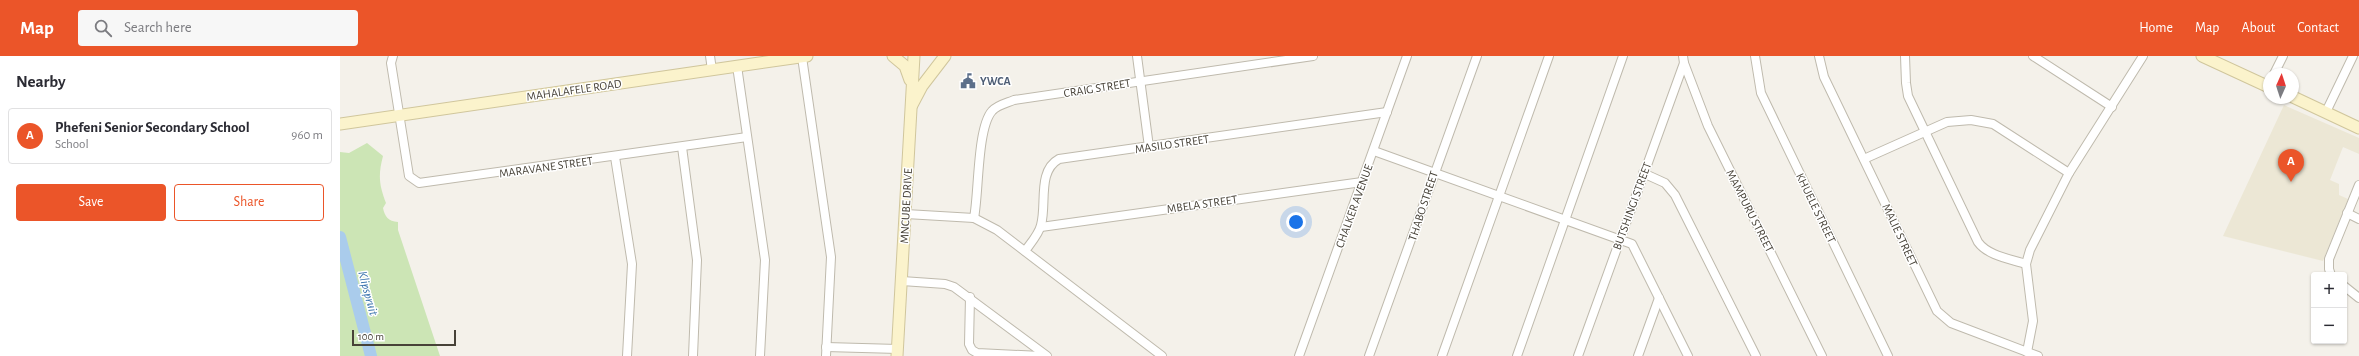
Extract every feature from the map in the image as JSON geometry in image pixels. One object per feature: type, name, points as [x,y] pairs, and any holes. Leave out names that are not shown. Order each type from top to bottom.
[{"type":"main road","name":"MAHALAFELE ROAD","points":[[345,123],[804,56]]},
{"type":"main road","points":[[893,56],[905,66],[912,84]]},
{"type":"main road","name":"MNCUBE DRIVE","points":[[898,352],[914,56]]},
{"type":"main road","points":[[911,108],[922,86],[945,56]]},
{"type":"main road","points":[[2202,56],[2263,83]]},
{"type":"main road","points":[[2299,101],[2359,128]]},
{"type":"street","name":"MARAVANE STREET","points":[[392,56],[399,116],[409,176],[418,183],[746,138]]},
{"type":"street","points":[[710,56],[712,70]]},
{"type":"street","points":[[804,56],[831,257],[826,356]]},
{"type":"street","points":[[1137,56],[1149,147]]},
{"type":"street","name":"CRAIG STREET","points":[[974,218],[984,134],[987,120],[993,110],[1014,100],[1314,56]]},
{"type":"street","name":"CHALKER AVENUE","points":[[1299,356],[1407,56]]},
{"type":"street","name":"THABO STREET","points":[[1369,356],[1476,56]]},
{"type":"street","points":[[1442,356],[1549,56]]},
{"type":"street","points":[[1517,356],[1564,219],[1623,56]]},
{"type":"street","name":"KHUELE STREET","points":[[1755,56],[1761,93],[1888,356]]},
{"type":"street","name":"MALIE STREET","points":[[1819,56],[1824,77],[1937,311],[1951,323],[2038,356]]},
{"type":"street","points":[[1905,56],[1906,88],[1969,225],[1981,246],[1994,254],[2026,264]]},
{"type":"street","points":[[2033,56],[2112,106]]},
{"type":"street","points":[[2027,352],[2033,321],[2026,264],[2030,250],[2069,173],[2143,56]]},
{"type":"street","points":[[2277,68],[2282,56]]},
{"type":"street","points":[[2326,112],[2353,56]]},
{"type":"street","name":"BUTSHINGI STREET","points":[[1578,356],[1684,60]]},
{"type":"street","name":"MAMPURU STREET","points":[[1684,60],[1708,126],[1822,356]]},
{"type":"street","points":[[737,66],[746,138],[765,260],[760,356]]},
{"type":"street","name":"MASILO STREET","points":[[1025,252],[1041,226],[1046,172],[1053,163],[1059,159],[1387,112]]},
{"type":"street","points":[[1864,159],[1926,131],[1956,120],[1988,122],[2069,173]]},
{"type":"street","points":[[682,147],[697,260],[693,356]]},
{"type":"street","points":[[1374,151],[1620,239],[1634,246],[1688,356]]},
{"type":"street","points":[[615,157],[632,264],[627,356]]},
{"type":"street","points":[[1643,173],[1665,183],[1675,195],[1756,356]]},
{"type":"street","name":"MBELA STREET","points":[[1041,226],[1362,182]]},
{"type":"street","points":[[2330,272],[2329,259],[2346,213],[2359,185]]},
{"type":"street","points":[[2346,213],[2359,219]]},
{"type":"street","points":[[906,214],[974,218],[997,230],[1162,356]]},
{"type":"street","points":[[902,281],[945,284],[954,287],[970,297],[1047,356]]},
{"type":"street","points":[[2347,288],[2359,298]]},
{"type":"street","points":[[970,297],[969,344],[972,350],[977,353],[1041,356]]},
{"type":"street","points":[[1638,356],[1659,298]]},
{"type":"street","points":[[826,347],[898,352]]},
{"type":"shaded area","points":[[2284,105],[2359,138],[2359,154],[2343,147],[2330,180],[2339,184],[2339,195],[2348,199],[2323,261],[2223,236]]},
{"type":"green space","points":[[367,143],[383,156],[380,174],[382,191],[386,203],[383,208],[389,220],[398,222],[398,230],[440,356],[340,356],[340,152],[349,153]]},
{"type":"waterway","name":"Klipspruit","points":[[340,237],[371,356]]},
{"type":"place","name":"YWCA","points":[[968,81]]},
{"type":"place","name":"Phefeni Senior Secondary School","points":[[2291,182]]}]
